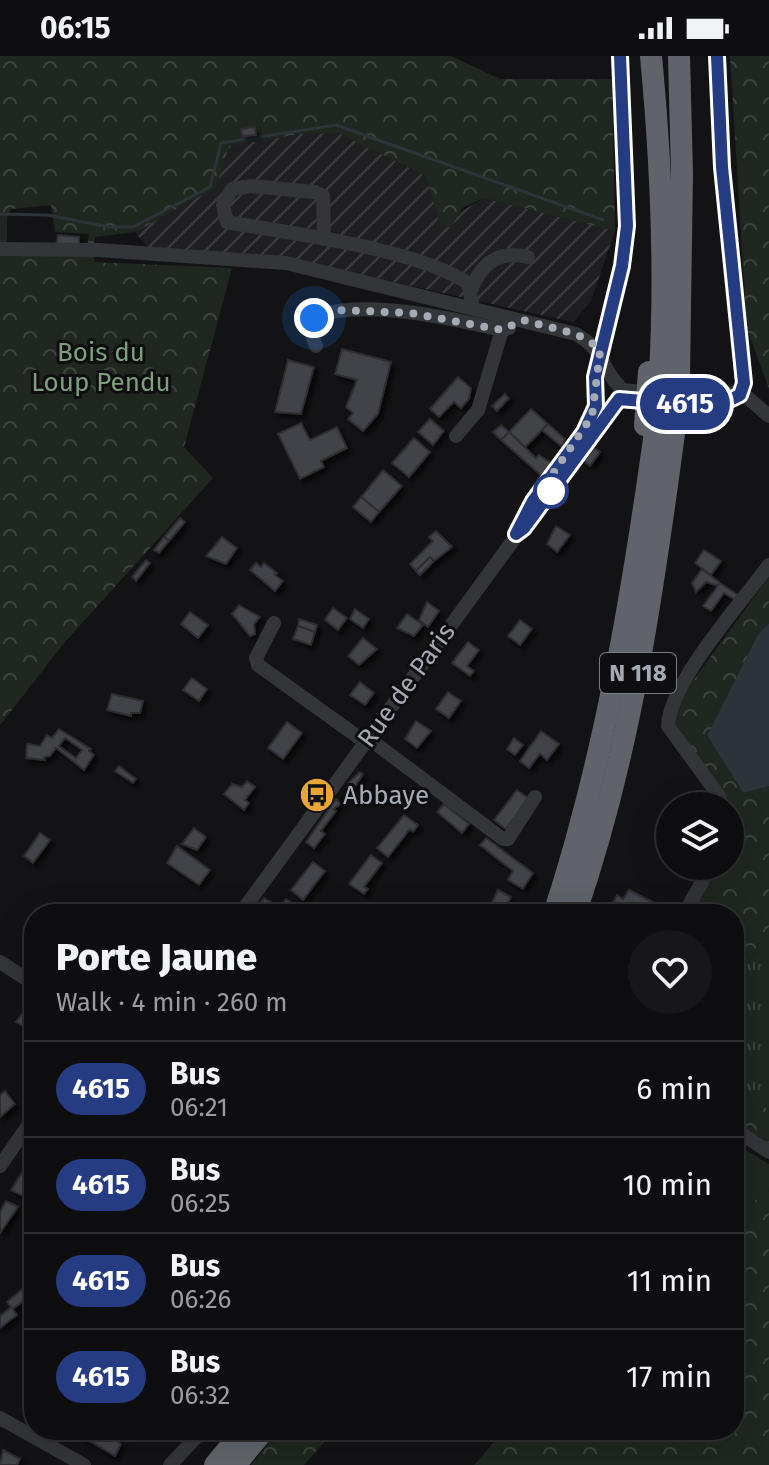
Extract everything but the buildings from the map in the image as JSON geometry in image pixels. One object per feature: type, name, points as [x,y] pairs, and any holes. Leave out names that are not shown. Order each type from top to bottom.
[{"type":"highway","points":[[638,56],[663,373]]},
{"type":"highway","name":"N 118","points":[[651,56],[661,190],[663,373]]},
{"type":"highway","name":"N 118","points":[[578,904],[623,747],[648,621],[659,425],[682,173],[676,56]]},
{"type":"highway","name":"N 118","points":[[557,904],[605,736],[629,618],[659,425]]},
{"type":"highway","points":[[215,1465],[236,1440]]},
{"type":"highway","points":[[235,1465],[256,1440]]},
{"type":"street","name":"Rue de Paris","points":[[566,463],[592,416],[600,352],[622,266],[627,226],[620,56]]},
{"type":"street","points":[[596,385],[621,394],[721,408],[740,395],[744,383],[722,167],[717,56]]},
{"type":"street","points":[[324,239],[323,196],[315,192],[241,187],[232,189],[223,205],[227,222],[324,239],[447,269],[472,288]]},
{"type":"street","points":[[0,249],[99,250],[286,263],[576,334],[597,346],[621,394]]},
{"type":"street","points":[[473,308],[472,288],[476,276],[492,258],[514,253],[528,257]]},
{"type":"street","points":[[316,346],[311,332],[314,318],[338,310],[410,313],[502,330],[523,320]]},
{"type":"street","points":[[456,436],[478,410],[502,330]]},
{"type":"street","points":[[596,385],[611,379]]},
{"type":"street","name":"Rue de Paris","points":[[247,904],[566,463],[621,394]]},
{"type":"street","points":[[621,394],[699,398],[740,395],[769,416]]},
{"type":"street","points":[[716,792],[668,726],[668,715],[681,684],[769,565]]},
{"type":"street","points":[[274,623],[256,658],[258,665],[503,839],[508,839],[535,797]]},
{"type":"street","points":[[690,904],[702,880]]},
{"type":"street","points":[[0,962],[24,978]]},
{"type":"street","points":[[0,1166],[24,1131]]},
{"type":"street","points":[[744,1136],[769,1152]]},
{"type":"street","points":[[0,1418],[24,1431]]},
{"type":"street","points":[[39,1440],[84,1465]]},
{"type":"street","points":[[170,1465],[194,1440]]},
{"type":"shaded area","points":[[338,133],[426,176],[440,224],[484,198],[615,231],[591,301],[573,322],[292,259],[147,247],[135,232],[216,187],[229,146],[300,134]]},
{"type":"shaded area","points":[[769,623],[769,786],[744,793],[707,735],[758,635]]},
{"type":"green space","name":"Bois du Loup Pendu","points":[[0,56],[451,56],[500,79],[612,79],[615,231],[484,198],[462,208],[451,228],[440,224],[426,176],[338,133],[300,134],[229,146],[216,187],[135,232],[95,237],[94,262],[232,268],[184,447],[213,478],[65,642],[0,725]],"holes":[[[51,205],[55,232],[89,234],[87,248],[7,244],[7,218],[11,209]]]},
{"type":"green space","points":[[730,56],[769,56],[769,389],[747,329]]},
{"type":"green space","points":[[769,577],[769,623],[758,636],[707,735],[742,792],[720,792],[673,725],[673,708]]},
{"type":"green space","points":[[769,786],[769,945],[759,942],[744,971],[744,904],[693,904],[702,880],[744,880],[744,793]]},
{"type":"green space","points":[[760,941],[769,945],[769,1111],[744,1088],[744,971]]},
{"type":"green space","points":[[744,1088],[769,1111],[769,1144],[744,1128]]},
{"type":"green space","points":[[744,1149],[769,1164],[769,1190],[744,1209]]},
{"type":"green space","points":[[769,1190],[769,1465],[474,1465],[496,1440],[744,1440],[744,1209]]},
{"type":"green space","points":[[271,1440],[326,1440],[304,1465],[251,1465]]},
{"type":"waterway","points":[[0,214],[47,215],[109,227],[133,227],[210,187],[221,143],[336,125],[603,220]]},
{"type":"bus line","name":"4615","points":[[620,56],[627,226],[622,266],[595,377],[596,406],[584,432],[533,501],[518,524],[516,534],[524,528],[619,399],[715,407],[740,395],[744,383],[722,167],[717,56]]},
{"type":"place","name":"Abbaye","points":[[317,795]]},
{"type":"route","points":[[314,318],[338,310],[410,313],[502,330],[515,327],[523,320],[576,334],[597,346],[600,352],[595,377],[596,406],[584,432],[548,481],[551,491]]}]
